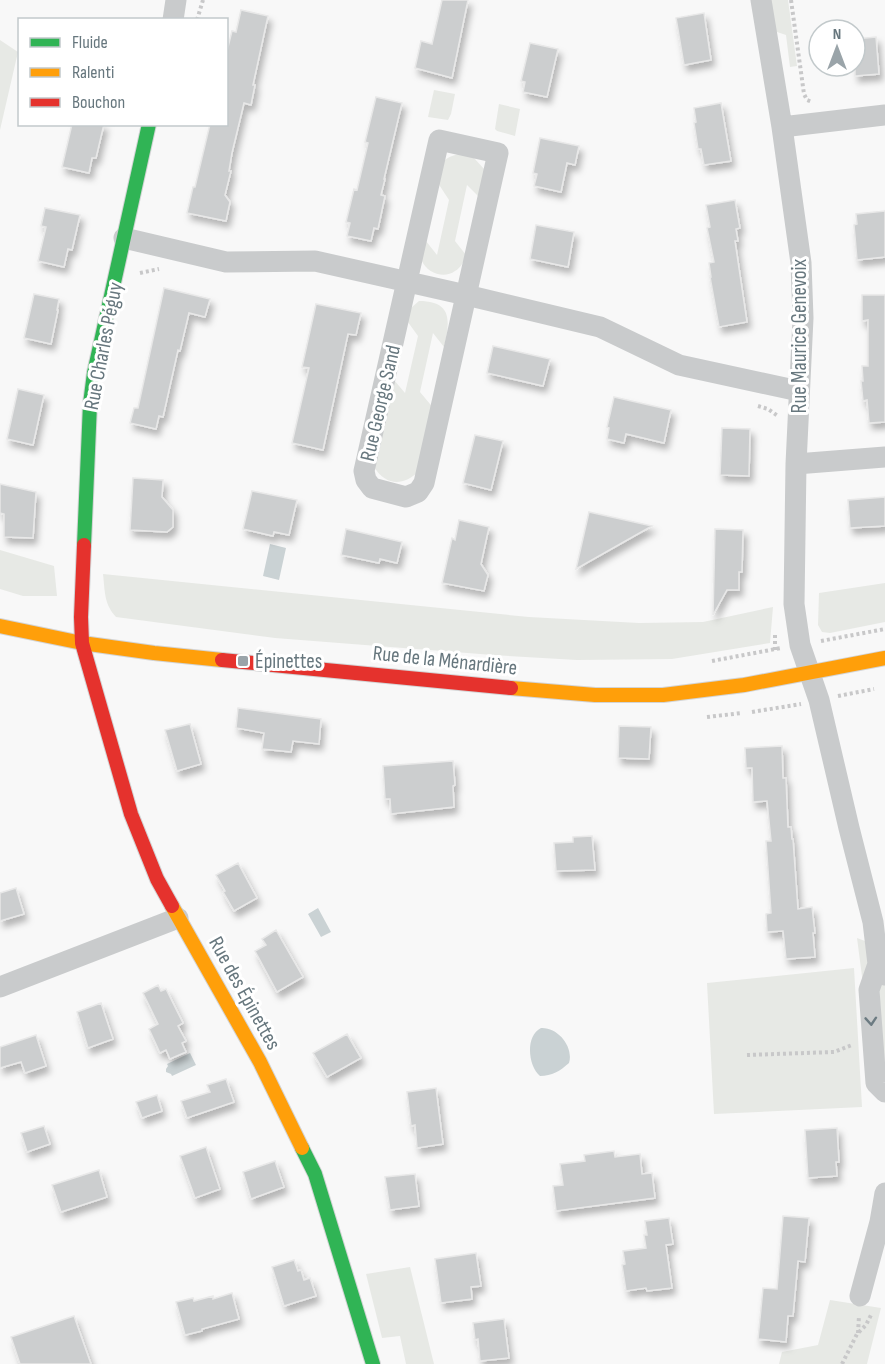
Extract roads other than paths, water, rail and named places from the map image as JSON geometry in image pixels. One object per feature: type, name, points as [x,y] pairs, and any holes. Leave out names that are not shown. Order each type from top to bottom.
[{"type":"street","points":[[173,18],[176,0]]},
{"type":"street","name":"Rue Maurice Genevoix","points":[[761,0],[801,263],[803,318],[796,464],[794,604],[800,645],[819,700],[873,922],[882,970]]},
{"type":"street","points":[[782,127],[885,115]]},
{"type":"street","name":"Rue Charles Péguy","points":[[82,643],[81,617],[90,404],[94,373],[149,126]]},
{"type":"street","name":"Rue George Sand","points":[[439,140],[498,153],[424,483],[418,492],[406,497],[372,489],[366,480],[364,471],[407,282],[439,140]]},
{"type":"street","points":[[124,238],[226,262],[315,261],[466,295],[600,327],[679,365],[799,391]]},
{"type":"street","points":[[796,464],[885,457]]},
{"type":"street","name":"Rue de la Ménardière","points":[[0,626],[82,643],[171,655],[596,695],[663,695],[744,685],[885,658]]},
{"type":"street","name":"Rue des Épinettes","points":[[82,643],[131,814],[157,879],[260,1062],[315,1174],[373,1364]]},
{"type":"street","points":[[0,987],[178,918]]},
{"type":"street","points":[[882,970],[869,990],[876,1083],[885,1092]]},
{"type":"street","points":[[868,1301],[885,1193]]},
{"type":"place","name":"Épinettes","points":[[243,661]]}]
